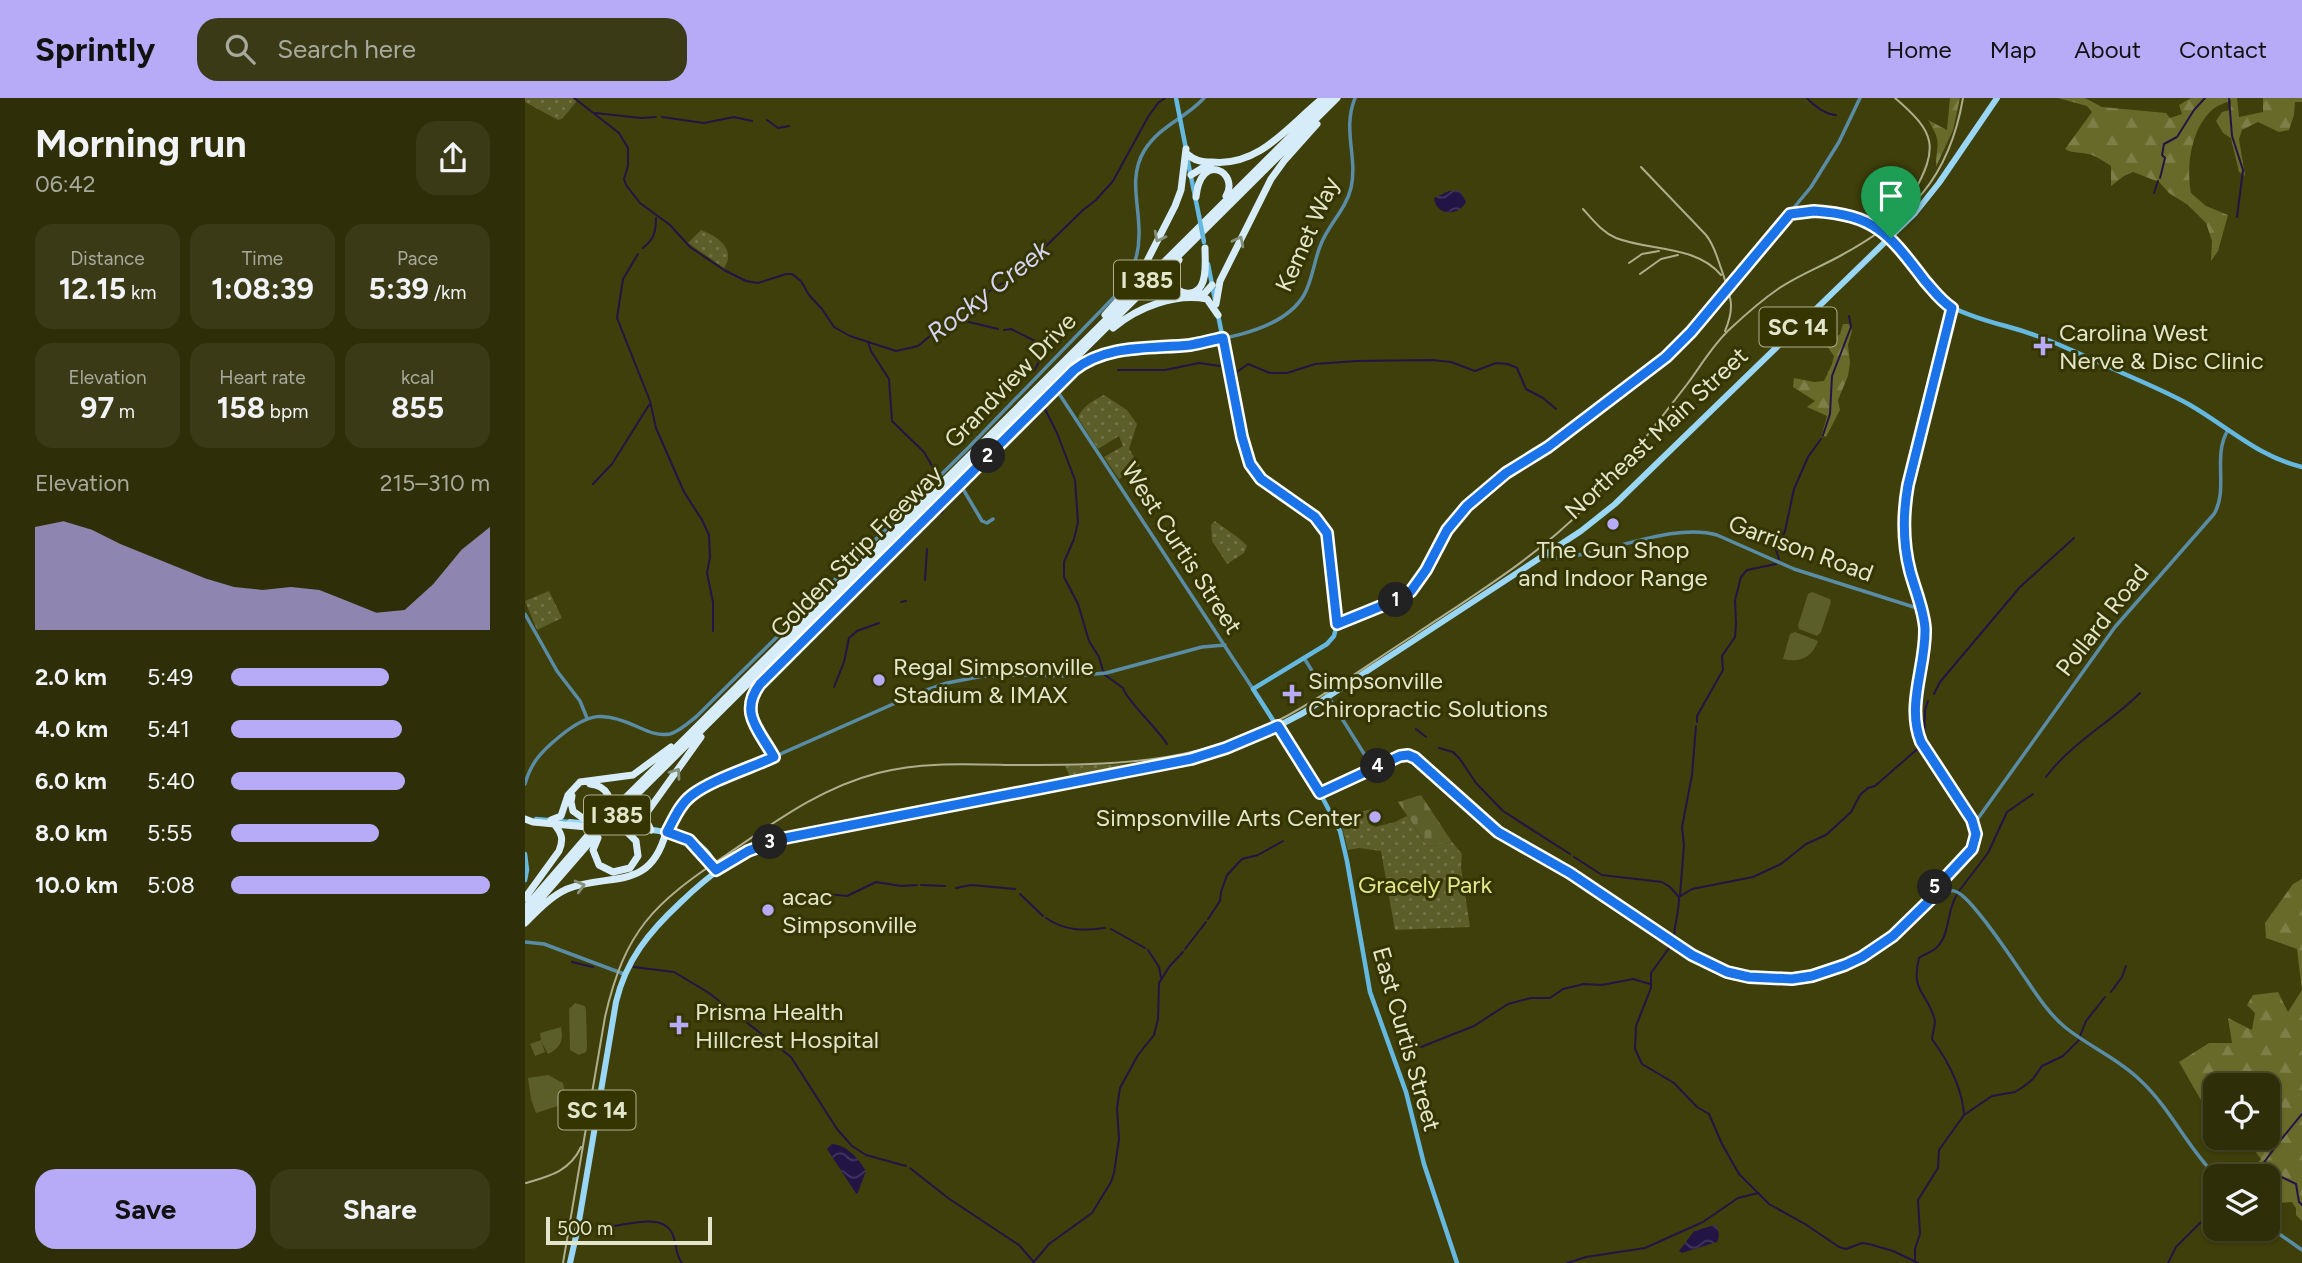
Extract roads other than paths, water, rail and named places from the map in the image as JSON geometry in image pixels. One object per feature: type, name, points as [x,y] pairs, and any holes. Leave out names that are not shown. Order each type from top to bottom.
[{"type":"highway","points":[[1191,175],[1204,167],[1243,159],[1263,151],[1323,98]]},
{"type":"highway","name":"Golden Strip Freeway","points":[[1080,351],[1219,206],[1329,98]]},
{"type":"highway","points":[[1216,304],[1220,281],[1271,179],[1338,98]]},
{"type":"highway","name":"Golden Strip Freeway","points":[[525,908],[604,819],[711,718],[1338,98]]},
{"type":"highway","points":[[1080,351],[1145,265],[1181,190],[1186,152],[1198,161],[1219,163]]},
{"type":"highway","points":[[1196,197],[1202,174],[1212,170],[1222,172],[1229,180],[1230,187],[1219,206]]},
{"type":"highway","points":[[1191,243],[1172,270],[1171,280],[1179,292],[1192,293],[1200,289],[1204,279],[1205,245]]},
{"type":"highway","points":[[1194,298],[1205,293],[1212,285]]},
{"type":"highway","points":[[1080,351],[1140,309],[1167,301],[1207,299],[1218,315]]},
{"type":"highway","points":[[552,822],[561,816],[568,794],[580,782],[633,775],[711,718]]},
{"type":"highway","points":[[651,830],[646,820],[648,811],[711,718]]},
{"type":"highway","name":"Golden Strip Freeway","points":[[525,917],[597,834],[711,718]]},
{"type":"highway","points":[[589,825],[576,815],[571,806],[574,793],[584,786],[597,785],[609,794],[610,806],[604,819]]},
{"type":"highway","points":[[525,819],[533,822],[589,825],[614,828],[626,831],[632,835],[638,846],[638,856],[633,865],[618,872],[607,871],[599,866],[594,856],[594,847],[598,838],[634,799]]},
{"type":"highway","points":[[565,806],[570,822]]},
{"type":"highway","points":[[525,898],[562,843],[562,834],[552,822]]},
{"type":"highway","points":[[525,923],[564,890],[586,883],[626,879],[641,871],[659,851],[667,832]]},
{"type":"main road","points":[[1176,98],[1242,437],[1250,464],[1261,479],[1315,517],[1327,533],[1337,624],[1330,641],[1253,689]]},
{"type":"main road","name":"Northeast Main Street","points":[[1278,726],[1328,698],[1591,524],[1615,504],[1891,238],[1930,196],[1997,98]]},
{"type":"main road","points":[[1891,238],[1927,288],[1952,308],[2036,335],[2116,371],[2188,404],[2270,457],[2302,467]]},
{"type":"main road","name":"West Curtis Street","points":[[1253,689],[1278,726]]},
{"type":"main road","name":"East Curtis Street","points":[[1278,726],[1320,793],[1342,837],[1370,992],[1406,1092],[1426,1169],[1457,1263]]},
{"type":"main road","name":"SC 14","points":[[570,1263],[616,1002],[624,974],[637,949],[652,930],[716,870],[748,851],[780,839],[1191,759],[1226,748],[1278,726]]},
{"type":"main road","points":[[552,822],[589,825]]},
{"type":"main road","points":[[614,828],[667,832],[699,844],[716,870]]},
{"type":"main road","points":[[525,853],[525,880]]},
{"type":"street","name":"Grandview Drive","points":[[587,718],[613,717],[655,734],[678,731],[723,692],[1039,377],[1128,279],[1138,247],[1135,181],[1144,151],[1160,131],[1204,98]]},
{"type":"street","name":"Kemet Way","points":[[774,757],[754,725],[751,715],[756,689],[1082,363],[1105,353],[1194,344],[1223,338],[1270,324],[1292,310],[1303,297],[1322,240],[1343,208],[1351,187],[1353,171],[1349,125],[1355,98]]},
{"type":"street","points":[[1337,624],[1401,598],[1411,591],[1426,570],[1447,530],[1467,506],[1506,473],[1548,447],[1666,357],[1691,332],[1790,214],[1836,148],[1860,98]]},
{"type":"street","points":[[1790,214],[1814,211],[1857,218],[1871,223],[1891,238]]},
{"type":"street","points":[[1320,793],[1402,755],[1415,758],[1498,832],[1570,873],[1692,955],[1727,972],[1749,977],[1804,978],[1852,962],[1893,936],[1972,849],[1976,836],[1974,824],[1921,742],[1918,733],[1915,701],[1925,633],[1907,555],[1905,524],[1907,490],[1952,308]]},
{"type":"street","name":"West Curtis Street","points":[[1056,389],[1253,689]]},
{"type":"street","name":"Pollard Road","points":[[1974,824],[2115,627],[2214,514],[2219,501],[2221,450],[2228,430]]},
{"type":"street","points":[[960,484],[982,521],[988,523],[993,519]]},
{"type":"street","name":"Garrison Road","points":[[1544,555],[1556,559],[1593,553],[1659,536],[1705,532],[1794,569],[1920,609]]},
{"type":"street","points":[[525,614],[557,671],[579,698],[587,718],[572,726],[540,754],[529,771],[525,784]]},
{"type":"street","points":[[667,832],[691,795],[927,689],[957,680],[996,676],[1106,673],[1202,647],[1225,645]]},
{"type":"street","points":[[1304,658],[1373,768]]},
{"type":"street","points":[[1930,896],[1954,891],[1963,897],[2053,1015],[2065,1027],[2123,1065],[2143,1082],[2206,1164]]},
{"type":"street","points":[[525,942],[544,944],[624,974]]},
{"type":"street","points":[[2280,1234],[2302,1250]]},
{"type":"water","points":[[1449,191],[1460,191],[1466,202],[1453,212],[1443,211],[1434,198]]},
{"type":"water","points":[[832,1144],[852,1153],[866,1171],[857,1195],[827,1149]]},
{"type":"water","points":[[1715,1225],[1719,1233],[1717,1242],[1682,1253],[1679,1251],[1694,1231]]},
{"type":"waterway","name":"Rocky Creek","points":[[574,98],[619,133],[628,148],[628,166],[624,179],[626,185],[640,203],[670,225],[690,247],[746,281],[758,283],[792,274],[801,281],[834,327],[850,336],[896,351],[918,346],[966,306],[1004,282],[1018,264],[1039,253],[1096,200],[1113,181],[1148,117],[1165,98]]},
{"type":"waterway","points":[[1807,98],[1820,109],[1836,115]]},
{"type":"waterway","points":[[2160,178],[2165,158],[2162,155],[2164,144],[2177,137],[2205,98]]},
{"type":"waterway","points":[[2229,98],[2232,136],[2243,170],[2237,217]]},
{"type":"waterway","points":[[595,113],[656,117]]},
{"type":"waterway","points":[[662,117],[704,123],[734,117],[752,121]]},
{"type":"waterway","points":[[767,120],[778,128],[789,126]]},
{"type":"waterway","points":[[2154,193],[2158,181]]},
{"type":"waterway","points":[[643,248],[654,235],[656,218]]},
{"type":"waterway","points":[[638,254],[623,279],[617,318],[650,401],[656,428],[684,492],[709,535],[710,557],[707,573],[713,602],[713,631]]},
{"type":"waterway","points":[[1823,435],[1830,414],[1832,376],[1851,327],[1849,316]]},
{"type":"waterway","points":[[951,321],[998,329]]},
{"type":"waterway","points":[[1004,330],[1011,329],[1041,344],[1061,340]]},
{"type":"waterway","points":[[868,342],[889,379],[892,421],[924,452],[935,471]]},
{"type":"waterway","points":[[1034,371],[1043,355],[1041,344]]},
{"type":"waterway","points":[[1237,372],[1248,364],[1270,373],[1287,373],[1315,364],[1356,361],[1432,360],[1451,362],[1475,371],[1496,363],[1508,364],[1517,368],[1526,389],[1556,409]]},
{"type":"waterway","points":[[1118,370],[1165,370],[1199,363],[1220,366]]},
{"type":"waterway","points":[[593,484],[612,464],[649,405]]},
{"type":"waterway","points":[[1045,409],[1075,480],[1078,522],[1064,562],[1064,577],[1078,604],[1089,641],[1099,657],[1103,671]]},
{"type":"waterway","points":[[1779,559],[1776,550],[1785,531],[1794,489],[1808,457],[1821,439]]},
{"type":"waterway","points":[[942,513],[946,502]]},
{"type":"waterway","points":[[1934,694],[1940,682],[2020,587],[2074,538]]},
{"type":"waterway","points":[[925,580],[927,549]]},
{"type":"waterway","points":[[1697,722],[1697,716],[1723,670],[1722,656],[1735,637],[1735,600],[1741,577],[1747,570],[1776,564]]},
{"type":"waterway","points":[[901,602],[906,601]]},
{"type":"waterway","points":[[834,687],[844,662],[849,638],[857,631],[879,623]]},
{"type":"waterway","points":[[1105,675],[1123,688],[1167,744]]},
{"type":"waterway","points":[[2046,777],[2067,753],[2140,693]]},
{"type":"waterway","points":[[1924,742],[1925,710],[1928,701]]},
{"type":"waterway","points":[[1680,895],[1684,845],[1682,827],[1692,775],[1696,726]]},
{"type":"waterway","points":[[1416,729],[1426,737]]},
{"type":"waterway","points":[[1679,897],[1692,889],[1753,877],[1781,864],[1806,844],[1826,835],[1851,812],[1860,795],[1875,786],[1922,745]]},
{"type":"waterway","points":[[1439,748],[1453,752],[1476,783],[1503,811],[1570,854]]},
{"type":"waterway","points":[[1959,891],[1988,853],[2007,812],[2033,794]]},
{"type":"waterway","points":[[1208,919],[1220,901],[1227,875],[1242,859],[1258,855],[1283,841]]},
{"type":"waterway","points":[[1574,857],[1602,875],[1662,882],[1678,896]]},
{"type":"waterway","points":[[828,894],[847,896],[876,882],[901,886],[917,885]]},
{"type":"waterway","points":[[921,885],[945,886]]},
{"type":"waterway","points":[[956,888],[971,885],[1015,889]]},
{"type":"waterway","points":[[1020,894],[1043,916]]},
{"type":"waterway","points":[[1957,895],[1944,937],[1935,949],[1919,958],[1917,977],[1920,990],[1935,1020],[1932,1039],[1953,1075],[1964,1114]]},
{"type":"waterway","points":[[1674,940],[1679,898]]},
{"type":"waterway","points":[[1046,918],[1074,929],[1105,928]]},
{"type":"waterway","points":[[1185,949],[1206,922]]},
{"type":"waterway","points":[[1111,929],[1145,948]]},
{"type":"waterway","points":[[1672,944],[1651,973],[1651,988],[1636,1026],[1635,1049],[1642,1064],[1674,1083],[1697,1107],[1709,1114],[1739,1174],[1769,1204],[1839,1247],[1846,1249],[1862,1243],[1869,1244],[1893,1251],[1918,1263]]},
{"type":"waterway","points":[[1148,950],[1159,967],[1161,978]]},
{"type":"waterway","points":[[1033,1263],[1049,1244],[1092,1213],[1111,1182],[1119,1139],[1117,1108],[1120,1088],[1138,1055],[1154,1035],[1158,1019],[1159,983],[1183,952]]},
{"type":"waterway","points":[[572,962],[593,967]]},
{"type":"waterway","points":[[2111,992],[2126,966]]},
{"type":"waterway","points":[[634,967],[674,972],[709,993],[791,1057],[837,1129],[852,1146],[866,1155],[906,1166]]},
{"type":"waterway","points":[[1421,1047],[1474,1026],[1508,1004],[1531,998],[1550,998],[1563,989],[1584,984],[1602,985],[1633,979],[1650,984]]},
{"type":"waterway","points":[[2080,1036],[2086,1021],[2105,997]]},
{"type":"waterway","points":[[1915,1261],[1915,1249],[1920,1234],[1918,1200],[1938,1168],[1939,1150],[1964,1115],[1992,1096],[2015,1092],[2023,1087],[2042,1066],[2063,1056],[2079,1040]]},
{"type":"waterway","points":[[2263,1164],[2302,1114]]},
{"type":"waterway","points":[[910,1168],[948,1198],[1019,1245],[1033,1261]]},
{"type":"waterway","points":[[2280,1176],[2296,1184],[2302,1205]]},
{"type":"waterway","points":[[1567,1263],[1586,1257],[1645,1248],[1703,1222],[1738,1198],[1758,1193]]},
{"type":"waterway","points":[[2168,1263],[2176,1247],[2203,1220]]},
{"type":"waterway","points":[[605,1227],[649,1221],[665,1225],[673,1235],[682,1263]]},
{"type":"railway","points":[[1895,98],[1919,121],[1929,142],[1927,164],[1913,194]]},
{"type":"railway","points":[[563,1263],[605,1017],[613,987],[633,940],[661,905],[679,889],[799,807],[857,779],[894,769],[927,765],[1080,764],[1148,760],[1215,746],[1281,719],[1315,700],[1485,588],[1553,537],[1619,470],[1725,334],[1778,289],[1865,242],[1906,211],[1923,193],[1948,152],[1963,98]]},
{"type":"railway","points":[[1641,167],[1712,243],[1731,301],[1725,331]]},
{"type":"railway","points":[[1583,209],[1602,229],[1616,238],[1699,258],[1721,275]]},
{"type":"railway","points":[[1629,263],[1642,254],[1659,251]]},
{"type":"railway","points":[[1640,274],[1661,259],[1678,255]]},
{"type":"railway","points":[[526,1183],[565,1167],[581,1147]]},
{"type":"place","name":"Carolina West Nerve & Disc Clinic","points":[[2043,346]]},
{"type":"place","name":"The Gun Shop and Indoor Range","points":[[1613,524]]},
{"type":"place","name":"Regal Simpsonville Stadium & IMAX","points":[[879,680]]},
{"type":"place","name":"Simpsonville Chiropractic Solutions","points":[[1292,694]]},
{"type":"place","name":"Simpsonville Arts Center","points":[[1375,817]]},
{"type":"place","name":"acac Simpsonville","points":[[768,910]]},
{"type":"place","name":"Prisma Health Hillcrest Hospital","points":[[679,1025]]},
{"type":"park label","name":"Gracely Park","points":[[1425,884]]}]
